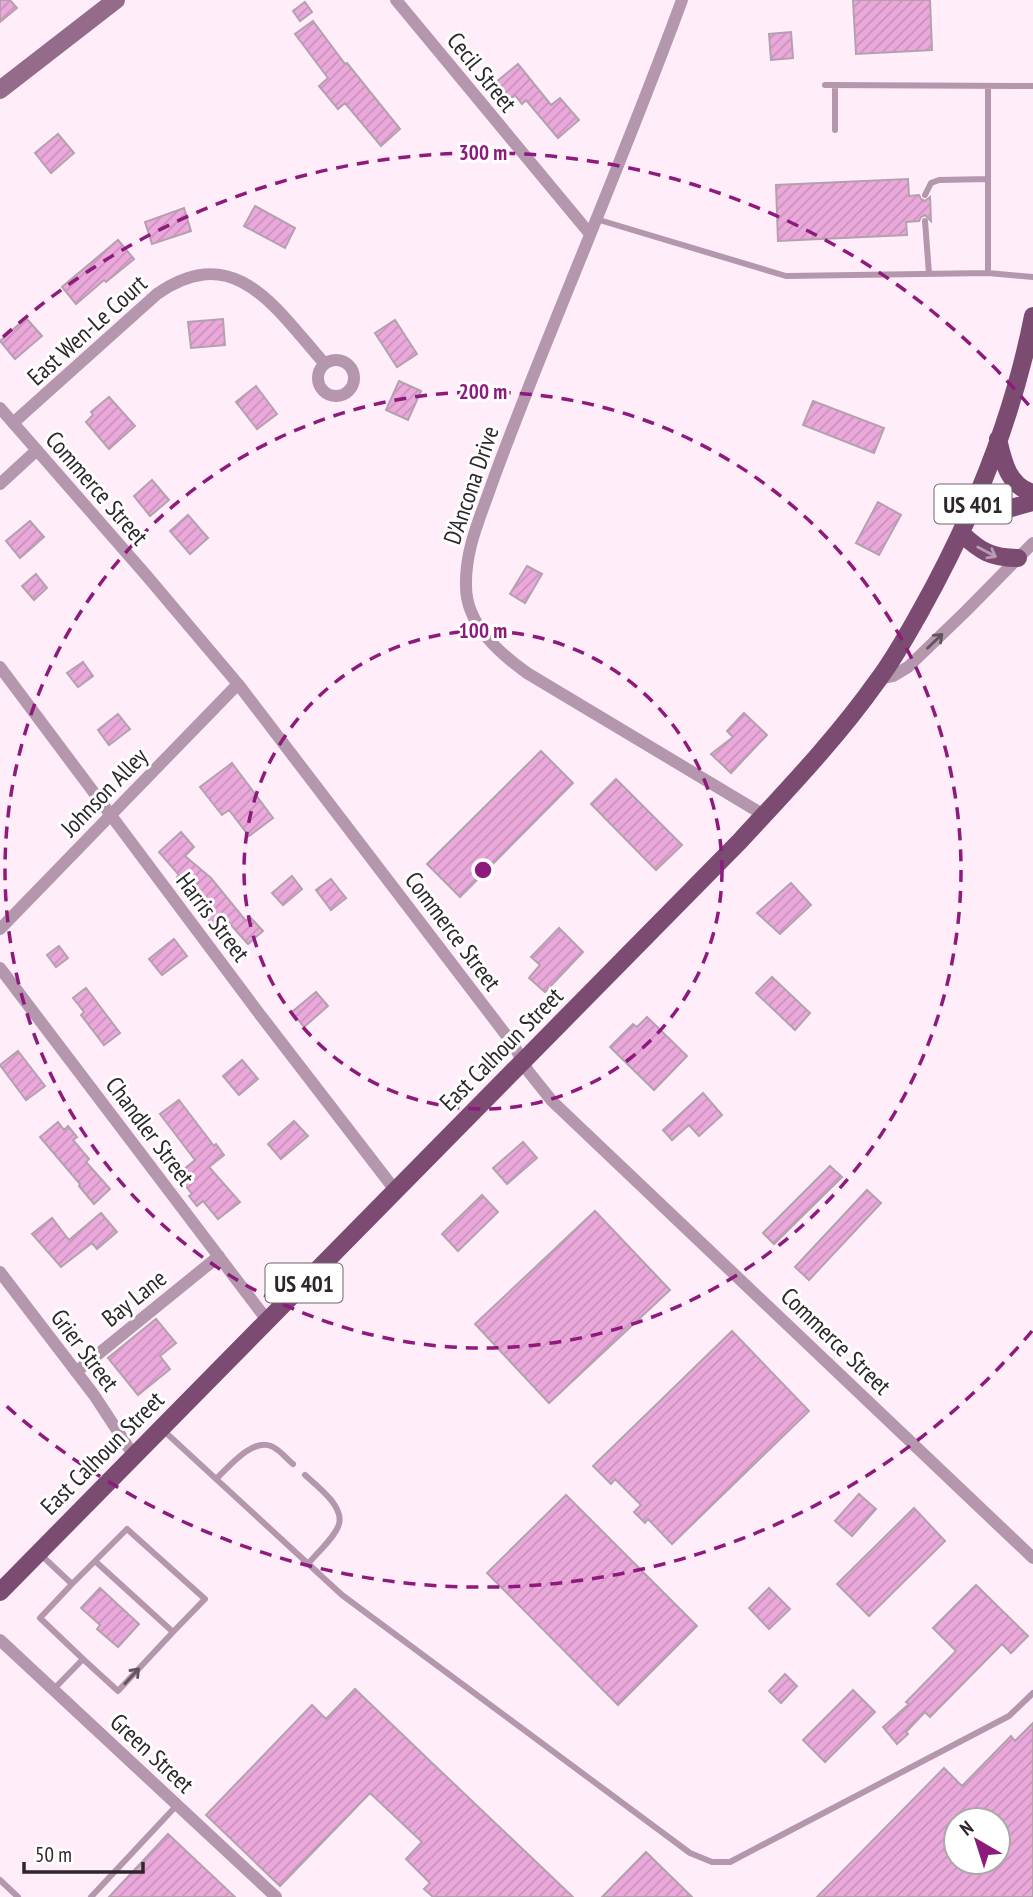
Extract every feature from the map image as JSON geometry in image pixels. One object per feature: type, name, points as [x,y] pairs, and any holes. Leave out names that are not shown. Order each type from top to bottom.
[{"type":"main road","name":"US 401","points":[[880,679],[935,586],[970,512],[1011,403],[1033,316]]},
{"type":"main road","points":[[998,439],[1010,476],[1018,485],[1033,493]]},
{"type":"main road","points":[[970,512],[998,511],[1033,502]]},
{"type":"main road","points":[[961,533],[993,556],[1018,558]]},
{"type":"main road","name":"East Calhoun Street","points":[[0,1592],[764,815],[820,754],[880,679]]},
{"type":"street","points":[[0,90],[117,0]]},
{"type":"street","name":"Cecil Street","points":[[396,0],[590,234]]},
{"type":"street","name":"D'Ancona Drive","points":[[682,0],[474,533],[468,554],[467,600],[476,621],[490,642],[510,662],[764,815]]},
{"type":"street","name":"East Wen-Le Court","points":[[13,423],[157,294],[191,276],[214,274],[241,280],[253,288],[288,323],[324,363]]},
{"type":"street","name":"Commerce Street","points":[[0,408],[238,684],[505,1032],[522,1062],[552,1101],[1033,1558]]},
{"type":"street","points":[[0,484],[37,450]]},
{"type":"street","name":"East Calhoun Street","points":[[880,679],[893,676],[908,667],[1033,543]]},
{"type":"street","name":"Harris Street","points":[[0,667],[395,1190]]},
{"type":"street","name":"Johnson Alley","points":[[0,929],[238,684]]},
{"type":"street","name":"Chandler Street","points":[[0,968],[267,1320]]},
{"type":"street","name":"Bay Lane","points":[[76,1372],[219,1256]]},
{"type":"street","name":"Grier Street","points":[[0,1272],[94,1395],[134,1456]]},
{"type":"street","name":"Green Street","points":[[2,1645],[276,1897]]},
{"type":"lane","points":[[825,85],[1033,86]]},
{"type":"lane","points":[[835,85],[835,130]]},
{"type":"lane","points":[[988,86],[988,273]]},
{"type":"lane","points":[[925,195],[931,183],[939,180],[988,179]]},
{"type":"lane","points":[[596,219],[786,276],[988,273],[1033,277]]},
{"type":"lane","points":[[925,221],[929,274]]},
{"type":"lane","points":[[161,1428],[352,1603],[690,1853],[712,1862],[730,1861],[997,1723],[1009,1716],[1033,1693]]},
{"type":"lane","points":[[216,1479],[241,1455],[261,1445],[271,1446],[293,1464]]},
{"type":"lane","points":[[305,1475],[328,1495],[339,1513],[339,1524],[334,1534],[308,1564]]},
{"type":"lane","points":[[127,1529],[205,1599],[118,1691],[40,1618],[95,1561],[127,1529]]},
{"type":"lane","points":[[38,1553],[72,1584]]},
{"type":"lane","points":[[95,1561],[173,1632]]},
{"type":"lane","points":[[53,1690],[83,1659]]},
{"type":"lane","points":[[92,1897],[177,1805]]},
{"type":"lane","points":[[0,1880],[18,1897]]},
{"type":"building","points":[[0,0],[10,0],[17,8],[0,22]]},
{"type":"building","points":[[853,0],[930,0],[932,50],[856,54]]},
{"type":"building","points":[[305,2],[312,12],[300,21],[293,11]]},
{"type":"building","points":[[313,21],[400,129],[381,146],[345,103],[338,109],[319,86],[328,78],[295,34]]},
{"type":"building","points":[[791,32],[793,58],[771,60],[769,34]]},
{"type":"building","points":[[518,64],[551,105],[560,98],[579,120],[558,138],[526,100],[522,104],[515,95],[511,99],[496,82]]},
{"type":"building","points":[[58,134],[74,153],[51,173],[35,153]]},
{"type":"building","points":[[908,179],[909,196],[919,195],[925,201],[930,197],[931,221],[925,215],[919,221],[906,222],[907,235],[778,241],[776,185]]},
{"type":"building","points":[[255,206],[295,228],[285,248],[244,226]]},
{"type":"building","points":[[184,208],[191,231],[152,244],[145,222]]},
{"type":"building","points":[[118,240],[134,259],[76,304],[62,287]]},
{"type":"building","points":[[26,318],[42,336],[15,359],[0,341]]},
{"type":"building","points":[[223,319],[225,345],[191,348],[188,322]]},
{"type":"building","points":[[395,320],[417,354],[397,367],[375,333]]},
{"type":"building","points":[[399,381],[421,391],[408,420],[386,410]]},
{"type":"building","points":[[256,386],[277,414],[257,429],[236,402]]},
{"type":"building","points":[[109,397],[135,426],[109,449],[86,422],[93,415],[91,412]]},
{"type":"building","points":[[813,401],[884,428],[874,453],[803,425]]},
{"type":"building","points":[[152,480],[169,500],[150,516],[134,496]]},
{"type":"building","points":[[878,502],[901,515],[879,555],[856,543]]},
{"type":"building","points":[[188,515],[208,538],[190,554],[170,531]]},
{"type":"building","points":[[30,521],[44,537],[20,558],[6,541]]},
{"type":"building","points":[[527,566],[542,574],[525,603],[510,594]]},
{"type":"building","points":[[36,574],[47,588],[34,600],[22,586]]},
{"type":"building","points":[[83,662],[93,676],[78,687],[67,673]]},
{"type":"building","points":[[744,713],[767,735],[731,773],[711,754],[733,737],[727,731]]},
{"type":"building","points":[[118,714],[130,729],[109,745],[98,730]]},
{"type":"building","points":[[541,751],[573,783],[460,897],[427,864]]},
{"type":"building","points":[[232,763],[273,818],[249,836],[229,810],[222,815],[200,787]]},
{"type":"building","points":[[616,779],[682,845],[656,870],[591,804]]},
{"type":"building","points":[[181,832],[194,847],[185,856],[211,878],[246,921],[250,917],[263,931],[248,944],[223,916],[213,925],[177,877],[179,875],[159,852]]},
{"type":"building","points":[[292,876],[302,889],[283,905],[272,893]]},
{"type":"building","points":[[331,879],[346,898],[331,910],[316,890]]},
{"type":"building","points":[[791,883],[811,905],[780,934],[757,913]]},
{"type":"building","points":[[559,928],[583,952],[545,992],[529,978],[540,965],[531,957]]},
{"type":"building","points":[[174,939],[187,956],[162,975],[149,959]]},
{"type":"building","points":[[59,946],[68,958],[56,967],[47,955]]},
{"type":"building","points":[[772,977],[810,1013],[795,1030],[756,993]]},
{"type":"building","points":[[86,988],[120,1033],[104,1045],[81,1015],[84,1012],[73,998]]},
{"type":"building","points":[[316,992],[328,1006],[304,1027],[292,1012]]},
{"type":"building","points":[[647,1017],[687,1056],[654,1090],[610,1047],[633,1024],[637,1027]]},
{"type":"building","points":[[18,1051],[45,1086],[26,1100],[0,1065]]},
{"type":"building","points":[[242,1060],[258,1079],[239,1095],[223,1076]]},
{"type":"building","points":[[703,1093],[722,1115],[699,1136],[689,1125],[672,1140],[663,1130]]},
{"type":"building","points":[[179,1100],[224,1155],[209,1167],[240,1202],[218,1219],[203,1201],[197,1206],[189,1196],[192,1194],[177,1175],[195,1160],[160,1114]]},
{"type":"building","points":[[294,1121],[308,1136],[281,1159],[268,1144]]},
{"type":"building","points":[[58,1122],[64,1130],[68,1126],[77,1137],[73,1140],[89,1159],[86,1162],[110,1189],[94,1204],[40,1137]]},
{"type":"building","points":[[523,1142],[537,1158],[507,1184],[493,1168]]},
{"type":"building","points":[[830,1166],[842,1177],[774,1244],[763,1233]]},
{"type":"building","points":[[867,1190],[881,1203],[809,1280],[795,1267]]},
{"type":"building","points":[[482,1195],[498,1212],[458,1251],[442,1234]]},
{"type":"building","points":[[595,1211],[670,1290],[549,1403],[475,1324]]},
{"type":"building","points":[[101,1213],[117,1232],[97,1249],[92,1243],[61,1267],[32,1234],[52,1218],[69,1240]]},
{"type":"building","points":[[156,1319],[176,1343],[160,1356],[170,1369],[138,1395],[108,1358]]},
{"type":"building","points":[[732,1331],[809,1411],[672,1544],[648,1519],[645,1523],[634,1512],[641,1505],[615,1479],[611,1484],[593,1466]]},
{"type":"building","points":[[859,1494],[876,1509],[852,1536],[835,1521]]},
{"type":"building","points":[[566,1495],[697,1626],[618,1705],[487,1573]]},
{"type":"building","points":[[914,1508],[945,1541],[869,1616],[837,1584]]},
{"type":"building","points":[[976,1585],[1028,1636],[1011,1653],[1002,1644],[930,1717],[925,1712],[897,1744],[883,1727],[909,1704],[906,1702],[956,1651],[933,1628]]},
{"type":"building","points":[[100,1588],[139,1624],[118,1647],[97,1629],[100,1625],[81,1608]]},
{"type":"building","points":[[769,1588],[790,1609],[769,1629],[749,1608]]},
{"type":"building","points":[[785,1674],[797,1686],[781,1703],[769,1691]]},
{"type":"building","points":[[355,1689],[573,1897],[433,1897],[424,1889],[430,1883],[406,1859],[422,1842],[370,1793],[280,1886],[206,1815],[312,1705],[326,1719]]},
{"type":"building","points":[[853,1690],[875,1712],[825,1762],[803,1740]]},
{"type":"building","points":[[1033,1723],[1033,1897],[817,1897],[944,1768],[962,1786],[1011,1736],[1015,1741]]},
{"type":"building","points":[[168,1834],[235,1897],[109,1897]]},
{"type":"building","points":[[646,1852],[692,1897],[602,1897]]}]
